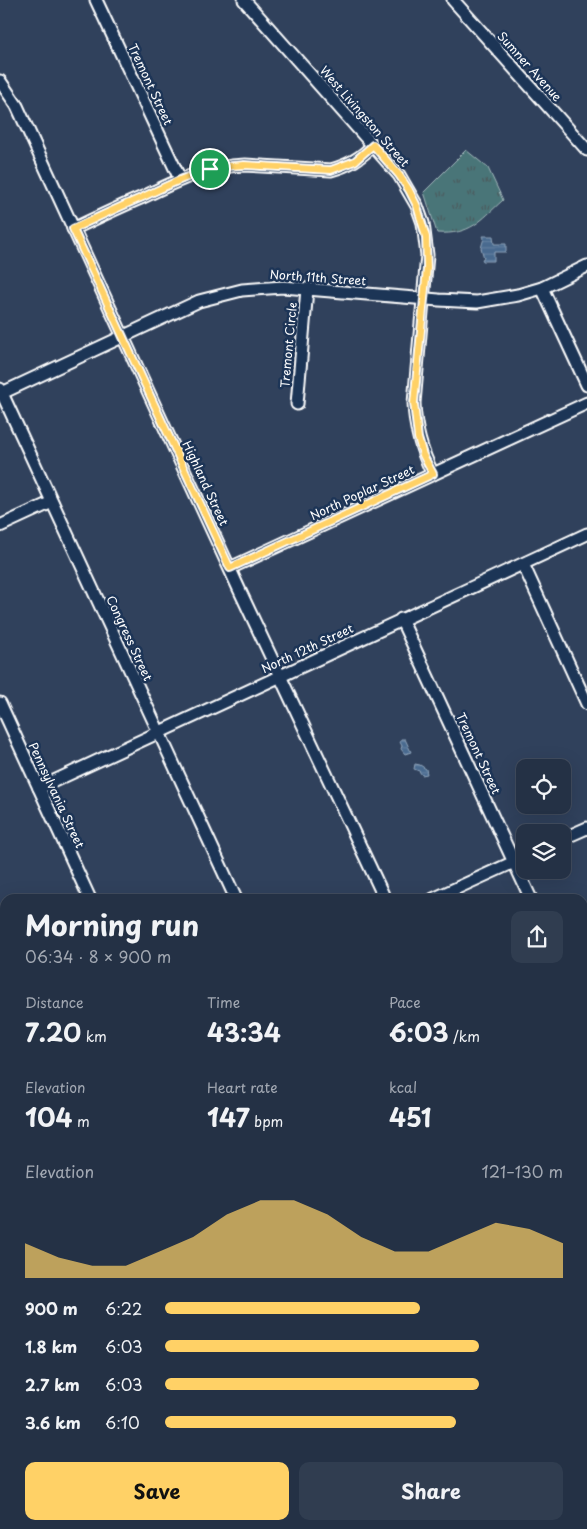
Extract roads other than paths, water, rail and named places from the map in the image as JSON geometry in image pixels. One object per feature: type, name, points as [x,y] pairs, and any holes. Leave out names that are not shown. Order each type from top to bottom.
[{"type":"street","name":"Tremont Street","points":[[96,0],[180,179]]},
{"type":"street","name":"West Livingston Street","points":[[244,0],[399,175],[417,206],[423,223],[427,255],[414,412],[423,455],[433,474]]},
{"type":"street","name":"Sumner Avenue","points":[[453,0],[587,150]]},
{"type":"street","name":"Highland Street","points":[[0,81],[17,106],[122,336],[383,894]]},
{"type":"street","points":[[73,229],[180,179],[210,169],[231,166],[331,170],[355,161],[373,145]]},
{"type":"street","name":"North 11th Street","points":[[1,391],[182,308],[226,293],[262,287],[478,302],[518,295],[542,288],[587,266]]},
{"type":"street","points":[[542,288],[587,385]]},
{"type":"street","name":"Tremont Circle","points":[[298,404],[307,290]]},
{"type":"street","name":"Congress Street","points":[[1,391],[234,894]]},
{"type":"street","name":"North Poplar Street","points":[[230,568],[587,403]]},
{"type":"street","points":[[0,526],[52,502]]},
{"type":"street","name":"North 12th Street","points":[[39,788],[587,534]]},
{"type":"street","points":[[523,564],[587,704]]},
{"type":"street","name":"Tremont Street","points":[[401,619],[516,851]]},
{"type":"street","name":"Pennsylvania Street","points":[[0,703],[88,894]]},
{"type":"street","points":[[571,835],[587,828]]},
{"type":"street","points":[[444,894],[516,861]]},
{"type":"street","name":"Tremont Street","points":[[526,879],[530,894]]},
{"type":"water","points":[[483,236],[493,236],[494,244],[506,244],[506,252],[494,252],[494,261],[483,261],[481,248]]},
{"type":"water","points":[[401,739],[405,739],[411,752],[405,754],[401,749]]},
{"type":"water","points":[[415,764],[426,769],[427,774],[422,775],[414,769]]}]
